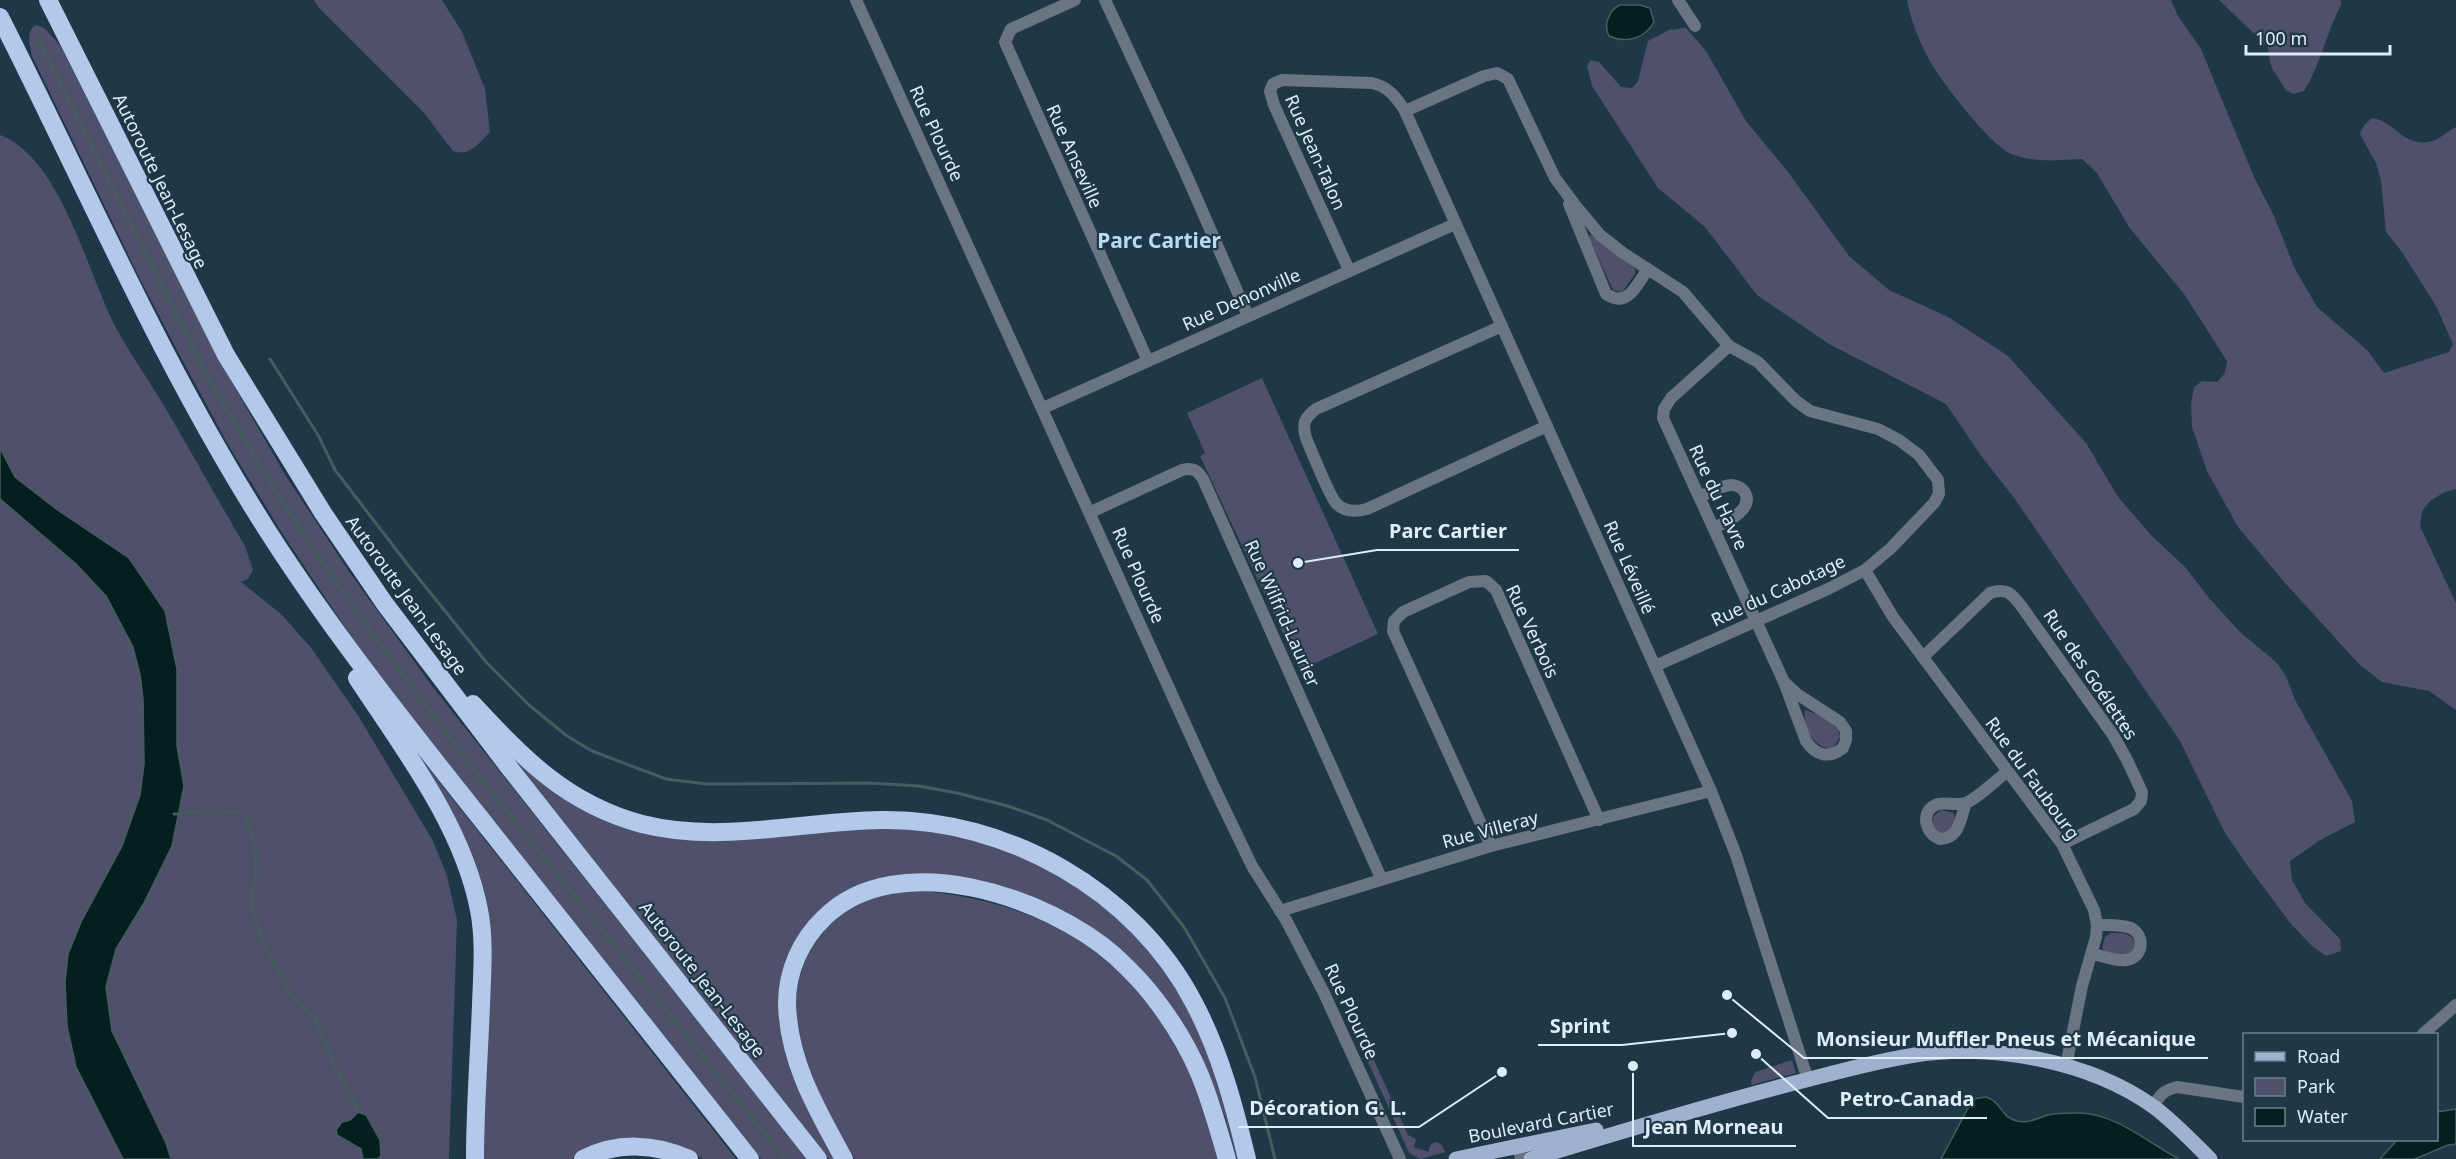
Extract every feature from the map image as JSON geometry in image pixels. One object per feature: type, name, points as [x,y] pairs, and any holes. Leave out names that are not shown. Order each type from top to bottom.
[{"type":"highway","name":"Autoroute Jean-Lesage","points":[[48,0],[226,355],[311,494],[385,604],[508,766],[818,1159]]},
{"type":"highway","points":[[0,17],[149,321],[210,435],[307,599],[436,802],[469,872],[479,911],[482,945],[475,1159]]},
{"type":"highway","points":[[267,530],[336,632],[407,725],[750,1159]]},
{"type":"highway","points":[[385,604],[471,702],[543,775],[564,790],[612,814],[668,829],[701,832],[882,820],[927,822],[987,834],[1012,843],[1061,867],[1107,900],[1148,939],[1171,966],[1193,1000],[1224,1073],[1247,1159]]},
{"type":"highway","points":[[844,1159],[799,1069],[792,1045],[787,1005],[790,978],[799,951],[808,936],[830,911],[868,890],[908,882],[957,885],[1018,901],[1071,926],[1114,956],[1154,997],[1194,1057],[1210,1100],[1227,1159]]},
{"type":"highway","points":[[583,1159],[603,1150],[627,1147],[655,1148],[689,1159]]},
{"type":"main road","name":"Boulevard Cartier","points":[[1456,1159],[1519,1152],[1895,1058],[1960,1051],[1991,1052],[2066,1066],[2094,1075],[2153,1106],[2210,1159]]},
{"type":"main road","name":"Boulevard Cartier","points":[[1531,1159],[1669,1116]]},
{"type":"street","name":"Rue Plourde","points":[[856,0],[1252,866],[1280,910],[1324,993],[1400,1159]]},
{"type":"street","name":"Rue Anseville","points":[[1074,0],[1011,29],[1005,42],[1148,361]]},
{"type":"street","points":[[1105,0],[1248,316]]},
{"type":"street","points":[[1678,0],[1695,26]]},
{"type":"street","name":"Rue du Cabotage","points":[[1405,111],[1491,73],[1503,75],[1508,79],[1519,99],[1546,161],[1564,192],[1606,294],[1619,300],[1626,298],[1648,269]]},
{"type":"street","name":"Rue Jean-Talon","points":[[1349,270],[1274,105],[1270,91],[1274,84],[1282,80],[1372,82],[1383,85]]},
{"type":"street","name":"Rue Léveillé","points":[[1383,85],[1394,95],[1405,111],[1711,791],[1736,855],[1809,1080]]},
{"type":"street","name":"Rue du Cabotage","points":[[1564,192],[1600,235],[1683,292],[1729,346],[1758,362],[1783,389],[1810,411],[1878,429],[1899,440],[1919,455],[1938,480],[1939,494],[1934,503],[1891,548],[1865,570],[1828,589],[1654,666]]},
{"type":"street","name":"Rue Denonville","points":[[1043,408],[1455,224]]},
{"type":"street","points":[[1502,326],[1316,410],[1304,421],[1303,428],[1306,438],[1336,503],[1354,512],[1367,509],[1547,426]]},
{"type":"street","name":"Rue du Havre","points":[[1729,346],[1671,398],[1664,409],[1663,418],[1784,682],[1799,726],[1812,749],[1819,754],[1828,756],[1837,753],[1843,748],[1846,730],[1840,722],[1797,694],[1784,682]]},
{"type":"street","name":"Rue Wilfrid-Laurier","points":[[1091,512],[1182,470],[1190,468],[1197,470],[1381,878]]},
{"type":"street","points":[[1699,497],[1731,485],[1744,491],[1747,500],[1737,516],[1714,528]]},
{"type":"street","name":"Rue du Faubourg","points":[[1865,570],[1893,617],[2062,844],[2094,910],[2097,925],[2093,954],[2082,986],[2066,1066]]},
{"type":"street","name":"Rue Verbois","points":[[1491,846],[1393,630],[1394,621],[1403,612],[1469,582],[1486,581],[1496,590],[1599,820]]},
{"type":"street","name":"Rue des Goélettes","points":[[1923,657],[1990,593],[2000,589],[2010,592],[2022,607],[2113,735],[2138,780],[2142,792],[2141,801],[2134,809],[2062,844]]},
{"type":"street","points":[[1966,803],[2007,772]]},
{"type":"street","name":"Rue Villeray","points":[[1280,910],[1491,846],[1711,791]]},
{"type":"street","points":[[2093,954],[2124,961],[2132,959],[2139,953],[2141,944],[2139,935],[2133,929],[2125,926],[2097,925]]},
{"type":"street","points":[[2425,1033],[2456,1005]]},
{"type":"street","points":[[2153,1106],[2161,1094],[2177,1088],[2243,1097]]},
{"type":"green space","points":[[314,0],[442,0],[462,32],[485,89],[490,132],[469,151],[453,151],[424,113],[320,9]]},
{"type":"green space","points":[[1907,0],[2171,0],[2178,16],[2201,49],[2294,267],[2317,307],[2367,350],[2384,373],[2449,352],[2453,344],[2436,306],[2402,252],[2386,232],[2381,181],[2376,163],[2360,134],[2364,125],[2372,118],[2388,124],[2407,138],[2423,142],[2435,140],[2456,127],[2456,489],[2443,493],[2430,501],[2422,511],[2420,526],[2456,603],[2456,710],[2429,691],[2382,682],[2359,664],[2285,583],[2238,527],[2207,471],[2192,427],[2191,404],[2194,387],[2202,381],[2217,382],[2225,373],[2227,361],[2184,294],[2129,227],[2097,173],[2082,159],[2039,160],[2014,155],[1994,142],[1971,117],[1934,68],[1921,44]]},
{"type":"green space","points":[[2219,0],[2341,0],[2315,70],[2304,91],[2293,94],[2286,90],[2273,70],[2268,47]]},
{"type":"green space","points":[[36,25],[44,28],[60,45],[219,360],[287,478],[350,573],[432,686],[807,1159],[761,1159],[398,701],[359,648],[284,536],[230,448],[138,275],[32,56],[29,35]]},
{"type":"green space","points":[[1686,28],[1706,51],[1746,121],[1788,172],[1849,256],[1889,290],[1948,317],[2008,356],[2086,443],[2118,497],[2152,536],[2186,568],[2240,632],[2276,662],[2286,676],[2295,700],[2352,801],[2355,822],[2320,840],[2290,861],[2292,880],[2305,903],[2340,939],[2341,951],[2326,956],[2312,946],[2291,924],[2247,865],[2225,833],[2180,741],[2015,499],[1982,457],[1946,404],[1829,344],[1757,295],[1705,227],[1658,188],[1592,86],[1587,66],[1591,60],[1599,62],[1621,87],[1632,88],[1638,81],[1648,41],[1669,30]]},
{"type":"green space","points":[[0,135],[21,148],[40,167],[56,191],[115,326],[245,546],[253,570],[248,579],[241,582],[281,614],[312,649],[359,717],[433,841],[447,876],[457,920],[449,1159],[377,1159],[381,1155],[380,1140],[366,1115],[342,1138],[362,1149],[363,1159],[171,1159],[166,1142],[111,1031],[106,987],[116,949],[144,903],[172,846],[184,786],[177,746],[177,669],[56,509],[15,477],[0,448]]},
{"type":"green space","points":[[1590,234],[1635,269],[1635,274],[1622,292],[1613,290],[1589,238]]},
{"type":"green space","points":[[1262,378],[1378,634],[1300,670],[1200,456],[1205,453],[1187,413]]},
{"type":"green space","points":[[0,499],[76,564],[106,596],[133,647],[140,675],[143,699],[144,764],[140,795],[122,846],[81,922],[68,954],[65,982],[76,1067],[123,1159],[0,1159]]},
{"type":"green space","points":[[1805,710],[1821,716],[1836,727],[1840,737],[1833,748],[1821,746],[1811,737],[1806,724]]},
{"type":"green space","points":[[511,755],[615,823],[908,827],[1001,846],[1059,874],[1118,918],[1163,966],[1207,1043],[1241,1159],[1237,1159],[1208,1071],[1154,989],[1008,892],[849,891],[782,990],[839,1159],[829,1159]]},
{"type":"green space","points":[[419,756],[736,1159],[704,1159],[689,1152],[580,1154],[572,1159],[482,1159],[489,935]]},
{"type":"green space","points":[[1941,810],[1954,813],[1955,820],[1950,832],[1940,833],[1933,829],[1933,817]]},
{"type":"green space","points":[[924,891],[969,898],[1010,909],[1048,923],[1082,943],[1114,967],[1142,995],[1168,1029],[1191,1068],[1221,1159],[855,1159],[829,1113],[807,1064],[796,1014],[798,982],[809,953],[817,940],[850,908],[881,894]]},
{"type":"green space","points":[[2111,933],[2123,933],[2132,938],[2136,946],[2132,954],[2120,956],[2104,951],[2102,948],[2105,937]]},
{"type":"green space","points":[[1370,1057],[1373,1058],[1408,1135],[1416,1139],[1414,1147],[1428,1152],[1431,1144],[1436,1142],[1442,1145],[1445,1152],[1421,1159],[1409,1153],[1368,1062]]},
{"type":"green space","points":[[1792,1060],[1796,1073],[1752,1085],[1751,1081],[1755,1072]]},
{"type":"water","points":[[1620,5],[1640,5],[1650,8],[1654,22],[1646,32],[1635,38],[1622,39],[1609,36],[1608,18]]},
{"type":"water","points":[[0,448],[15,477],[56,509],[129,558],[165,611],[177,669],[177,746],[184,786],[172,846],[144,903],[116,949],[106,987],[112,1031],[166,1143],[171,1159],[123,1159],[76,1067],[67,1026],[65,982],[68,954],[81,922],[122,846],[140,795],[144,764],[143,699],[140,675],[133,647],[106,596],[76,564],[0,499]]},
{"type":"water","points":[[1986,1097],[1995,1102],[2011,1119],[2021,1122],[2062,1113],[2104,1117],[2130,1129],[2179,1159],[1941,1159],[1973,1099]]},
{"type":"water","points":[[2456,1109],[2456,1144],[2448,1145],[2415,1159],[2380,1159],[2396,1141],[2438,1141],[2438,1112]]},
{"type":"water","points":[[358,1112],[366,1115],[380,1140],[381,1156],[377,1159],[363,1159],[361,1149],[337,1135],[336,1130],[342,1122],[350,1120]]},
{"type":"waterway","points":[[37,37],[206,374],[266,476],[309,543],[364,622],[477,774],[785,1159]]},
{"type":"waterway","points":[[270,359],[318,435],[335,470],[487,663],[529,705],[567,736],[592,751],[666,779],[706,784],[870,783],[919,786],[957,793],[1008,806],[1047,820],[1116,856],[1147,880],[1184,927],[1225,998],[1255,1077],[1275,1159]]},
{"type":"waterway","points":[[174,814],[226,811],[242,813],[247,819],[256,847],[252,911],[262,940],[290,993],[315,1018],[335,1067],[358,1112]]},
{"type":"place","name":"Parc Cartier","points":[[1298,563]]},
{"type":"place","name":"Monsieur Muffler Pneus et Mécanique","points":[[1727,995]]},
{"type":"place","name":"Sprint","points":[[1732,1033]]},
{"type":"place","name":"Petro-Canada","points":[[1756,1054]]},
{"type":"place","name":"Jean Morneau","points":[[1633,1066]]},
{"type":"place","name":"Décoration G. L.","points":[[1502,1072]]},
{"type":"district","name":"Parc Cartier","points":[[1159,240]]}]
